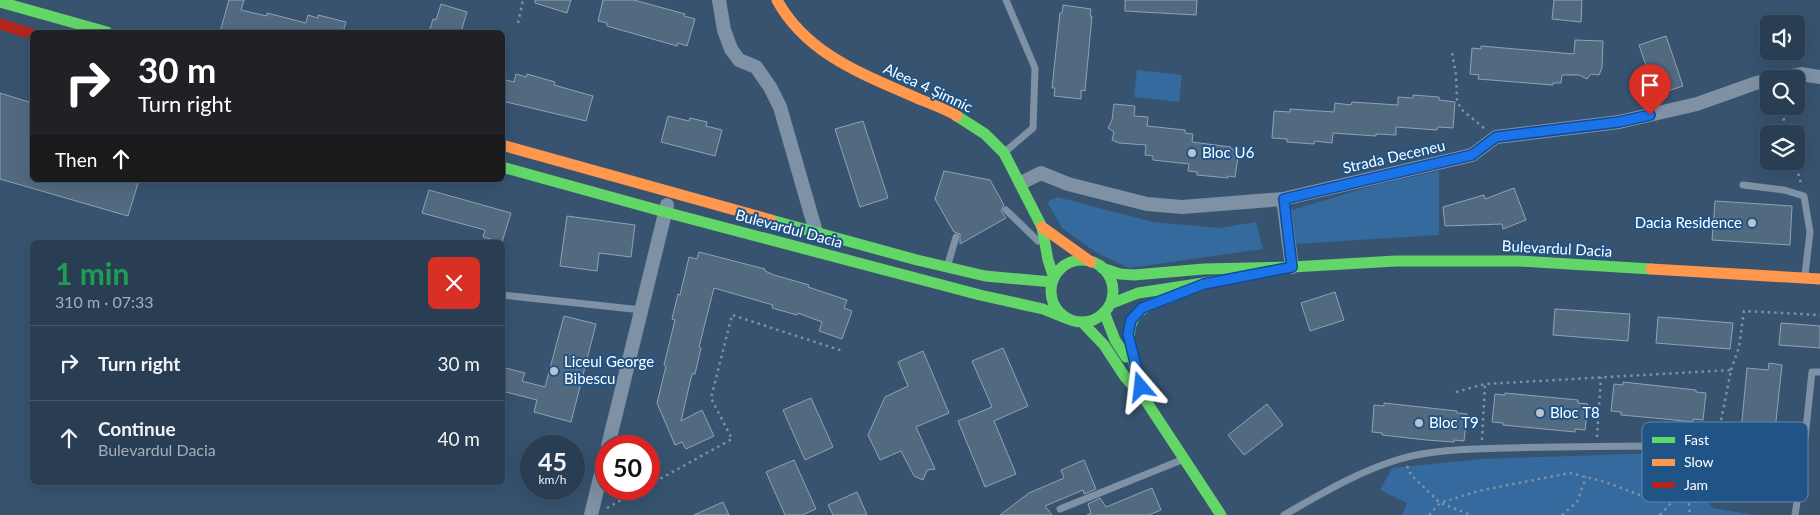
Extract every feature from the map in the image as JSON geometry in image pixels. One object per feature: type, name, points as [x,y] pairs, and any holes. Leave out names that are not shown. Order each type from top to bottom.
[{"type":"main road","name":"Aleea 4 Șimnic","points":[[777,0],[784,13],[805,36],[824,52],[848,68],[954,114],[985,134],[1004,153],[1042,227],[1053,280]]},
{"type":"main road","points":[[0,2],[100,30]]},
{"type":"main road","points":[[0,24],[30,33]]},
{"type":"main road","name":"Bulevardul Dacia","points":[[505,146],[947,267],[986,276],[1053,280]]},
{"type":"main road","name":"Bulevardul Dacia","points":[[505,167],[665,212],[980,295],[1043,309],[1068,319],[1082,322],[1098,318],[1107,308],[1138,293],[1204,284],[1292,267]]},
{"type":"main road","name":"Aleea 4 Șimnic","points":[[1042,227],[1091,262]]},
{"type":"main road","name":"Bulevardul Dacia","points":[[1091,262],[1120,274],[1134,275],[1204,269],[1292,267],[1396,261],[1519,261],[1820,279]]},
{"type":"main road","points":[[1068,319],[1055,307],[1052,299],[1053,280],[1066,265],[1074,262],[1091,262]]},
{"type":"main road","points":[[1102,268],[1109,276],[1112,285],[1113,294],[1107,308],[1115,340],[1137,374]]},
{"type":"main road","points":[[1146,400],[1137,374],[1128,334],[1131,320],[1142,308],[1204,284]]},
{"type":"main road","points":[[1082,322],[1104,345],[1125,377],[1146,400],[1221,515]]},
{"type":"street","points":[[719,0],[724,30],[731,50],[738,60],[756,67],[770,87],[780,107],[816,232]]},
{"type":"street","points":[[1805,74],[1820,76]]},
{"type":"street","name":"Strada Deceneu","points":[[1021,183],[1041,174],[1068,184],[1147,204],[1182,207],[1284,199],[1472,155],[1496,137],[1619,122],[1697,104],[1760,82]]},
{"type":"street","points":[[611,435],[671,192]]},
{"type":"street","points":[[1284,199],[1292,267]]},
{"type":"street","points":[[597,513],[599,500]]},
{"type":"lane","points":[[1004,153],[1033,128],[1035,68],[1006,0]]},
{"type":"lane","points":[[1743,186],[1784,190],[1804,196],[1810,232],[1805,278]]},
{"type":"lane","points":[[1006,210],[1046,248]]},
{"type":"lane","points":[[947,267],[956,237]]},
{"type":"lane","points":[[505,295],[642,310]]},
{"type":"lane","points":[[1807,422],[1812,372],[1820,372]]},
{"type":"lane","points":[[1284,515],[1369,470],[1430,452],[1482,449],[1642,446]]},
{"type":"lane","points":[[1060,509],[1184,459]]},
{"type":"lane","points":[[1795,515],[1797,502]]},
{"type":"path","points":[[518,23],[523,0]]},
{"type":"path","points":[[1452,53],[1458,100],[1461,109],[1496,137]]},
{"type":"path","points":[[1797,170],[1804,196]]},
{"type":"path","points":[[1720,422],[1731,370],[1739,347],[1744,311],[1820,315]]},
{"type":"path","points":[[660,479],[732,439],[711,398],[732,315],[843,351]]},
{"type":"path","points":[[1456,392],[1485,384],[1731,370]]},
{"type":"path","points":[[1596,446],[1601,377]]},
{"type":"path","points":[[1482,449],[1485,384]]},
{"type":"path","points":[[1429,515],[1440,503],[1478,491],[1570,473],[1642,494]]},
{"type":"path","points":[[1411,475],[1440,503],[1471,515]]},
{"type":"path","points":[[1562,515],[1578,502],[1586,477]]},
{"type":"path","points":[[597,513],[621,500]]},
{"type":"path","points":[[1660,515],[1672,502]]},
{"type":"path","points":[[1689,502],[1690,515]]},
{"type":"shaded area","points":[[1137,70],[1182,75],[1179,102],[1134,97]]},
{"type":"shaded area","points":[[1439,171],[1439,235],[1294,244],[1291,225],[1292,210],[1372,186]]},
{"type":"shaded area","points":[[1057,197],[1153,222],[1219,228],[1256,222],[1263,249],[1129,268],[1097,253],[1062,228],[1047,202]]},
{"type":"shaded area","points":[[1642,454],[1642,502],[1709,502],[1712,508],[1754,515],[1402,515],[1407,503],[1380,490],[1392,468],[1481,459]]},
{"type":"building","points":[[229,0],[244,0],[241,10],[267,16],[267,13],[306,23],[308,15],[318,18],[318,15],[346,22],[344,30],[221,30]]},
{"type":"building","points":[[535,0],[571,0],[567,13],[535,3]]},
{"type":"building","points":[[603,0],[634,0],[685,14],[684,16],[695,19],[687,46],[678,43],[677,46],[607,26],[607,23],[598,21]]},
{"type":"building","points":[[1125,0],[1197,0],[1196,15],[1125,11]]},
{"type":"building","points":[[1554,0],[1582,0],[1581,22],[1552,19]]},
{"type":"building","points":[[441,4],[467,12],[462,30],[430,30],[433,19],[436,20]]},
{"type":"building","points":[[1063,5],[1091,9],[1090,16],[1092,16],[1085,91],[1081,90],[1081,99],[1054,96],[1055,88],[1052,88],[1060,13],[1062,13]]},
{"type":"building","points":[[1666,36],[1683,86],[1656,95],[1639,45]]},
{"type":"building","points":[[1575,40],[1603,41],[1602,68],[1599,75],[1591,74],[1587,79],[1579,75],[1562,75],[1561,83],[1553,83],[1553,85],[1478,79],[1479,75],[1470,74],[1472,48],[1481,49],[1481,46],[1574,54]]},
{"type":"building","points":[[516,74],[526,77],[527,74],[555,82],[554,85],[593,96],[586,121],[505,102],[505,80],[514,82]]},
{"type":"building","points":[[0,93],[30,102],[30,182],[138,182],[128,216],[0,179]]},
{"type":"building","points":[[1413,95],[1439,97],[1439,100],[1455,102],[1453,128],[1438,127],[1437,130],[1396,127],[1396,135],[1376,134],[1376,136],[1333,133],[1332,143],[1315,141],[1314,144],[1287,142],[1287,139],[1272,138],[1274,111],[1290,112],[1290,109],[1334,112],[1335,103],[1351,105],[1352,102],[1398,105],[1398,97],[1413,98]]},
{"type":"building","name":"Bloc U6","points":[[1114,104],[1135,106],[1134,116],[1148,117],[1147,126],[1185,130],[1185,133],[1193,134],[1192,142],[1231,147],[1230,149],[1239,150],[1235,177],[1197,175],[1197,172],[1188,171],[1189,164],[1153,160],[1153,156],[1145,155],[1146,145],[1119,143],[1112,140],[1114,132],[1108,128],[1112,120]]},
{"type":"building","points":[[668,116],[689,121],[690,118],[707,122],[706,126],[722,130],[715,156],[661,142]]},
{"type":"building","points":[[863,121],[888,198],[860,207],[835,129]]},
{"type":"building","points":[[944,171],[990,180],[1004,205],[1001,211],[1006,218],[960,244],[960,234],[954,232],[935,199]]},
{"type":"building","points":[[1514,188],[1526,220],[1503,229],[1502,224],[1445,226],[1443,207],[1484,195],[1485,199]]},
{"type":"building","points":[[429,190],[511,213],[503,240],[494,240],[483,237],[485,230],[422,213]]},
{"type":"building","name":"Dacia Residence","points":[[1715,201],[1792,206],[1790,245],[1712,240]]},
{"type":"building","points":[[567,216],[635,225],[631,257],[599,253],[597,271],[560,266]]},
{"type":"building","points":[[699,252],[765,269],[765,271],[774,275],[809,285],[808,287],[847,300],[844,308],[852,311],[842,339],[819,331],[822,322],[798,313],[797,315],[772,308],[773,305],[714,288],[699,347],[701,348],[695,374],[692,374],[681,421],[702,410],[714,436],[686,449],[682,442],[675,445],[657,403],[675,320],[672,319],[678,294],[680,295],[689,257],[697,259]]},
{"type":"building","points":[[1335,292],[1344,320],[1310,331],[1301,303]]},
{"type":"building","points":[[1555,309],[1630,314],[1628,341],[1553,335]]},
{"type":"building","points":[[564,316],[596,324],[571,422],[534,412],[537,400],[505,392],[505,368],[525,373],[522,381],[545,387]]},
{"type":"building","points":[[1658,317],[1733,323],[1730,349],[1656,343]]},
{"type":"building","points":[[1781,323],[1820,326],[1820,348],[1779,345]]},
{"type":"building","points":[[1003,348],[1028,406],[994,421],[1016,474],[985,487],[958,421],[992,407],[972,361]]},
{"type":"building","points":[[923,351],[949,413],[916,427],[935,469],[927,470],[923,480],[914,476],[901,451],[880,460],[868,435],[885,397],[908,386],[898,362]]},
{"type":"building","points":[[1769,363],[1782,365],[1776,422],[1742,422],[1747,368],[1768,370]]},
{"type":"building","points":[[1623,382],[1696,390],[1696,392],[1706,393],[1703,420],[1693,419],[1693,422],[1621,415],[1621,412],[1611,411],[1614,384],[1623,385]]},
{"type":"building","name":"Bloc T8","points":[[1505,393],[1578,400],[1578,403],[1588,404],[1585,430],[1575,429],[1575,432],[1503,425],[1503,423],[1492,422],[1495,394],[1505,395]]},
{"type":"building","points":[[811,398],[833,447],[805,460],[783,410]]},
{"type":"building","name":"Bloc T9","points":[[1384,403],[1457,411],[1457,413],[1467,414],[1464,441],[1426,440],[1382,435],[1382,433],[1372,432],[1374,405],[1384,406]]},
{"type":"building","points":[[1267,404],[1283,425],[1244,455],[1228,435]]},
{"type":"building","points":[[794,460],[816,509],[802,515],[785,515],[766,472]]},
{"type":"building","points":[[1084,460],[1096,489],[1084,494],[1083,490],[1045,506],[1052,515],[1000,515],[1029,493],[1064,478],[1061,470]]},
{"type":"building","points":[[1152,488],[1161,510],[1149,515],[1087,515],[1091,513],[1088,504],[1100,498],[1106,507]]},
{"type":"building","points":[[857,492],[867,515],[833,515],[828,505]]},
{"type":"building","points":[[723,502],[729,515],[694,515]]},
{"type":"traffic: fast","points":[[0,2],[100,30]]},
{"type":"traffic: fast","points":[[957,116],[985,134],[1004,153],[1042,227],[1048,260],[1054,278]]},
{"type":"traffic: fast","points":[[505,168],[980,295],[1043,309],[1068,319]]},
{"type":"traffic: fast","points":[[771,220],[917,260],[985,276],[1052,282]]},
{"type":"traffic: fast","points":[[1082,260],[1099,265],[1104,269],[1108,274],[1113,291],[1108,308],[1104,313],[1099,317],[1082,322],[1065,317],[1060,313],[1056,308],[1051,291],[1056,274],[1060,269],[1065,265],[1082,260]]},
{"type":"traffic: fast","points":[[1102,268],[1120,274],[1134,275],[1204,269],[1292,267],[1396,261],[1519,261],[1651,269]]},
{"type":"traffic: fast","points":[[1110,304],[1138,293],[1230,279]]},
{"type":"traffic: fast","points":[[1137,374],[1129,338],[1132,322],[1144,308],[1174,296]]},
{"type":"traffic: fast","points":[[1104,312],[1115,340],[1126,357]]},
{"type":"traffic: fast","points":[[1082,322],[1104,345],[1125,377],[1146,401],[1221,515]]},
{"type":"traffic: slow","points":[[777,0],[804,35],[839,61],[858,72],[957,116]]},
{"type":"traffic: slow","points":[[505,146],[771,220]]},
{"type":"traffic: slow","points":[[1042,227],[1091,262]]},
{"type":"traffic: slow","points":[[1651,269],[1820,279]]},
{"type":"traffic: jam","points":[[0,24],[30,33]]},
{"type":"place","name":"Bloc U6","points":[[1192,153]]},
{"type":"place","name":"Dacia Residence","points":[[1752,223]]},
{"type":"place","name":"Liceul George Bibescu","points":[[554,371]]},
{"type":"place","name":"Bloc T8","points":[[1540,413]]},
{"type":"place","name":"Bloc T9","points":[[1419,423]]},
{"type":"route","points":[[1141,387],[1128,334],[1131,320],[1142,308],[1204,284],[1292,267],[1284,199],[1472,155],[1496,137],[1619,122],[1650,115]]}]
